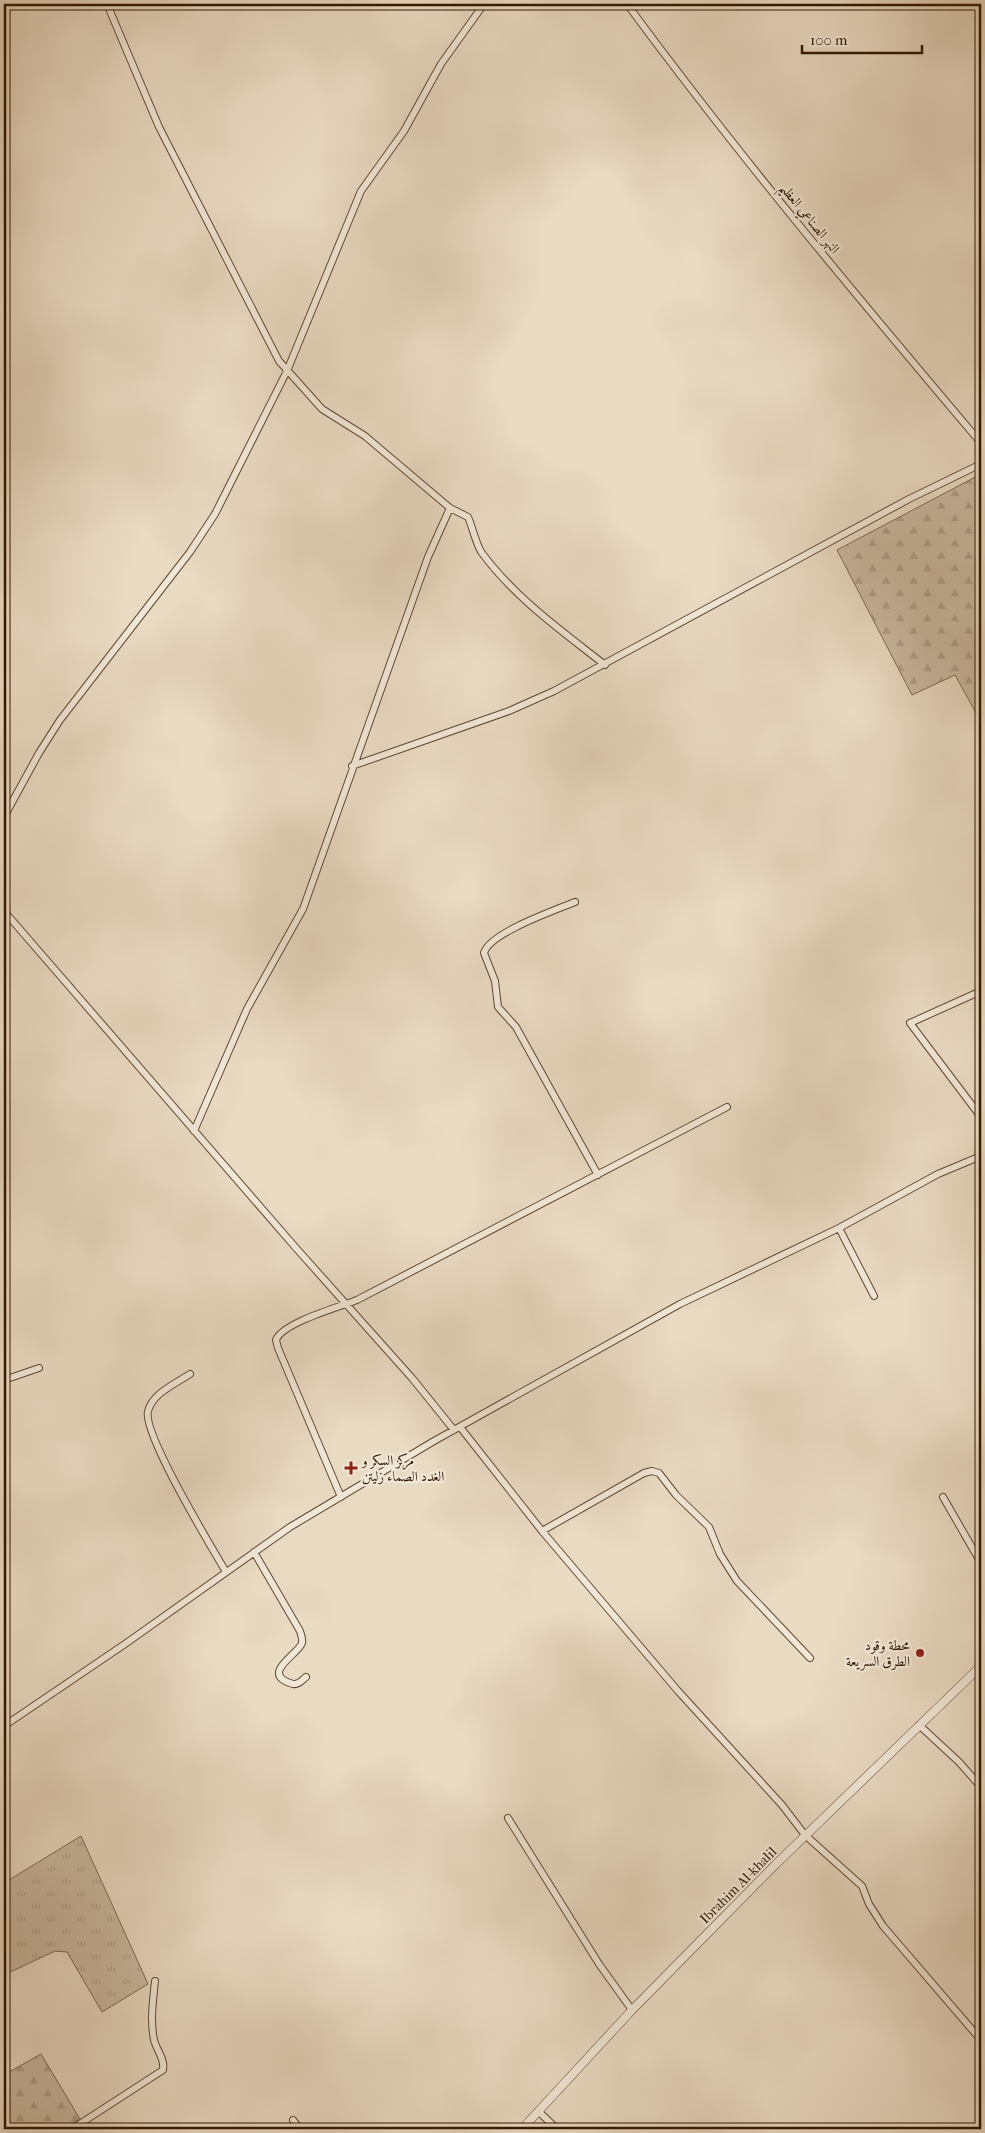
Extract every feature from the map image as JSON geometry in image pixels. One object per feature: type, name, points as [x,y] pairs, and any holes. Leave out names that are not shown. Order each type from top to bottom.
[{"type":"street","points":[[107,4],[159,127],[220,244],[267,342],[287,371],[322,409],[365,436],[450,508],[468,517],[480,551],[507,581],[537,611],[605,665]]},
{"type":"street","points":[[4,817],[39,753],[60,720],[190,552],[206,528],[287,371],[361,191],[404,130],[441,64],[484,4]]},
{"type":"street","name":"النهر الصناعي العظيم","points":[[627,4],[675,69],[783,206],[981,443]]},
{"type":"street","points":[[352,766],[508,711],[605,665],[902,503],[981,464]]},
{"type":"street","points":[[194,1131],[247,1009],[303,909],[352,766],[405,628],[428,557],[450,508]]},
{"type":"street","points":[[575,902],[507,933],[488,944],[484,953],[494,981],[498,1007],[516,1028],[598,1175]]},
{"type":"street","points":[[4,911],[194,1131],[457,1428],[678,1691],[782,1805],[805,1835],[862,1886],[869,1904],[884,1926],[981,2040]]},
{"type":"street","points":[[981,991],[910,1023],[981,1117]]},
{"type":"street","points":[[341,1497],[276,1340],[278,1334],[287,1328],[346,1304],[727,1107]]},
{"type":"street","points":[[4,1726],[290,1527],[457,1428],[680,1304],[839,1228],[938,1174],[981,1156]]},
{"type":"street","points":[[839,1228],[874,1296]]},
{"type":"street","points":[[4,1380],[39,1368]]},
{"type":"street","points":[[190,1374],[160,1393],[152,1401],[148,1419],[186,1504],[226,1572]]},
{"type":"street","points":[[542,1531],[644,1473],[652,1471],[659,1473],[676,1495],[709,1527],[720,1554],[737,1581],[810,1658]]},
{"type":"street","points":[[943,1497],[981,1563]]},
{"type":"street","points":[[254,1552],[300,1631],[302,1639],[301,1646],[285,1660],[280,1672],[283,1677],[293,1684],[298,1684],[306,1677]]},
{"type":"street","name":"Ibrahim Al-khalil","points":[[522,2129],[632,2010],[805,1835],[981,1666]]},
{"type":"street","points":[[919,1725],[959,1762],[981,1787]]},
{"type":"street","points":[[508,1818],[599,1964],[632,2010]]},
{"type":"street","points":[[72,2129],[163,2070],[162,2058],[154,2041],[153,2031],[152,2012],[155,1980]]},
{"type":"street","points":[[538,2111],[557,2129]]},
{"type":"street","points":[[293,2120],[300,2129]]},
{"type":"green space","points":[[981,474],[981,722],[955,675],[912,695],[837,550]]},
{"type":"green space","points":[[81,1836],[148,1984],[102,2012],[67,1952],[55,1951],[4,1975],[4,1883]]},
{"type":"green space","points":[[41,2054],[80,2119],[61,2129],[4,2129],[4,2075]]},
{"type":"place","name":"مركز السكر و الغدد الصماء زليتن","points":[[351,1468]]},
{"type":"place","name":"محطة وقود الطرق السريعة","points":[[920,1653]]}]
